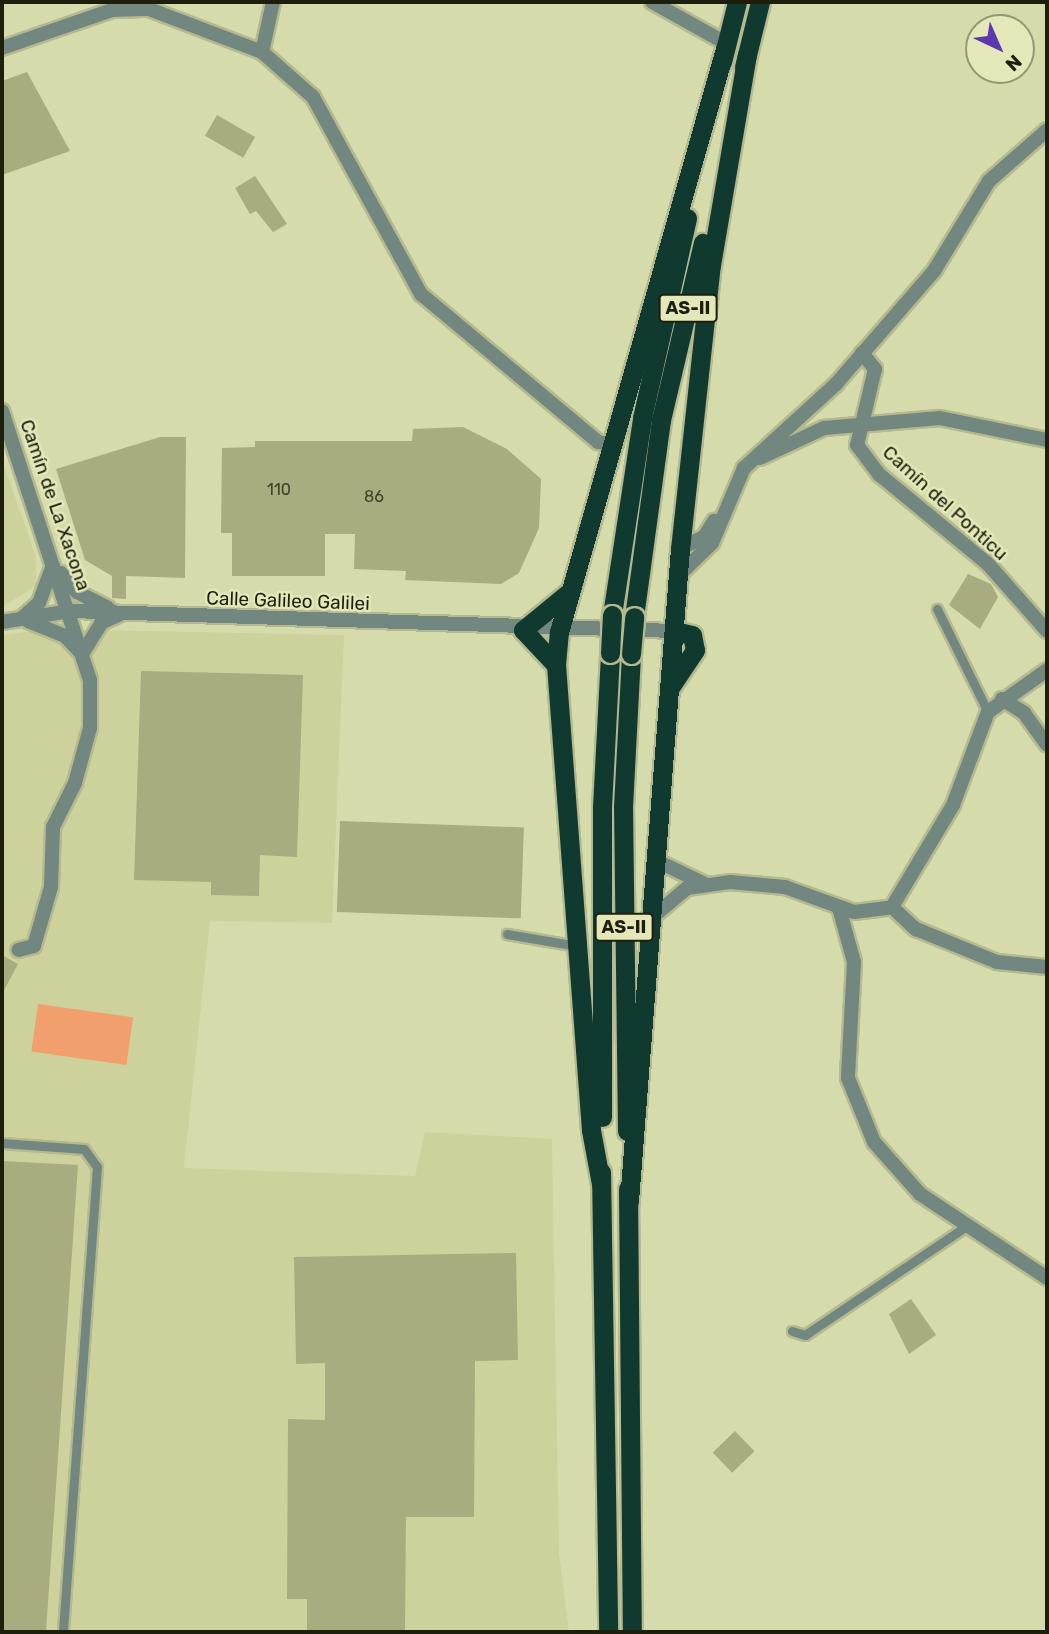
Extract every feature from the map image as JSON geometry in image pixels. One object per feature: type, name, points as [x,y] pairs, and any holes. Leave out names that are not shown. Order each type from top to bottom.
[{"type":"highway","name":"AS-II","points":[[608,1632],[601,1184],[602,807],[612,615],[642,418],[737,2]]},
{"type":"highway","name":"AS-II","points":[[632,1632],[623,807],[631,654],[661,420],[760,2]]},
{"type":"highway","points":[[601,1184],[577,946],[556,665],[566,632],[566,594],[726,47]]},
{"type":"highway","points":[[629,1201],[655,915],[665,890],[655,859],[669,689],[695,650],[692,635],[674,631],[680,550],[711,265],[747,55]]},
{"type":"highway","points":[[556,665],[523,630],[566,594]]},
{"type":"street","points":[[262,52],[273,2]]},
{"type":"street","points":[[652,2],[726,47]]},
{"type":"street","points":[[2,48],[112,10],[149,9],[262,52],[313,97],[421,294],[598,442],[608,444]]},
{"type":"street","points":[[680,550],[704,537],[723,508],[744,467],[862,353],[934,271],[989,181],[1047,130]]},
{"type":"street","name":"Camín del Ponticu","points":[[862,353],[875,369],[857,445],[880,475],[988,564],[1047,631]]},
{"type":"street","name":"Camín de La Xacona","points":[[2,411],[71,611],[82,654],[90,728],[75,783],[53,827],[51,887],[34,946],[19,950]]},
{"type":"street","points":[[744,467],[813,432],[860,425],[940,418],[1047,440]]},
{"type":"street","points":[[678,576],[712,543],[723,508]]},
{"type":"street","points":[[54,564],[92,603],[123,613]]},
{"type":"street","points":[[54,564],[52,581],[21,619],[65,636],[82,654],[101,623],[123,613]]},
{"type":"street","name":"Calle Galileo Galilei","points":[[2,622],[71,611],[566,632],[674,631]]},
{"type":"street","points":[[665,890],[704,883],[774,885],[839,908],[868,913],[892,906],[953,805],[988,712],[1002,699],[1047,670]]},
{"type":"street","points":[[1002,699],[1024,713],[1047,745]]},
{"type":"street","points":[[655,859],[704,883]]},
{"type":"street","points":[[892,906],[916,929],[987,958],[1047,967]]},
{"type":"street","points":[[839,908],[855,962],[846,1059],[862,1118],[904,1180],[1047,1278]]},
{"type":"lane","points":[[937,609],[988,712]]},
{"type":"lane","points":[[507,934],[577,946]]},
{"type":"lane","points":[[2,1143],[84,1149],[97,1167],[63,1632]]},
{"type":"lane","points":[[792,1331],[805,1335],[968,1225]]},
{"type":"shaded area","points":[[2,459],[36,557],[36,586],[2,607]]},
{"type":"shaded area","points":[[46,629],[344,635],[332,923],[210,921],[184,1168],[415,1176],[425,1132],[552,1139],[559,1553],[569,1632],[2,1632],[2,635]]},
{"type":"shaded area","points":[[38,1004],[133,1017],[126,1065],[31,1052]]},
{"type":"building","points":[[27,72],[70,151],[2,175],[2,81]]},
{"type":"building","points":[[217,115],[255,137],[243,158],[205,136]]},
{"type":"building","points":[[255,176],[287,224],[273,232],[256,211],[250,214],[235,188]]},
{"type":"building","points":[[463,427],[507,449],[541,479],[539,528],[519,573],[501,584],[405,580],[406,571],[354,569],[355,534],[325,534],[325,576],[232,576],[232,533],[221,533],[222,448],[255,447],[255,441],[412,441],[413,429]]},
{"type":"building","points":[[160,437],[186,437],[185,578],[126,576],[126,599],[112,598],[112,576],[85,560],[56,469]]},
{"type":"building","points":[[968,574],[991,584],[998,597],[980,629],[949,605]]},
{"type":"building","points":[[141,671],[303,675],[297,857],[260,855],[259,896],[211,895],[211,882],[134,880]]},
{"type":"building","points":[[340,821],[524,827],[521,918],[337,912]]},
{"type":"building","points":[[2,955],[18,964],[2,994]]},
{"type":"building","points":[[2,1161],[78,1165],[46,1632],[2,1632]]},
{"type":"building","points":[[516,1253],[518,1360],[475,1361],[474,1517],[406,1517],[405,1632],[307,1632],[307,1599],[287,1599],[288,1419],[325,1420],[325,1363],[296,1364],[294,1257]]},
{"type":"building","points":[[911,1299],[936,1335],[909,1354],[889,1314]]},
{"type":"building","points":[[735,1431],[754,1451],[732,1473],[713,1453]]}]
